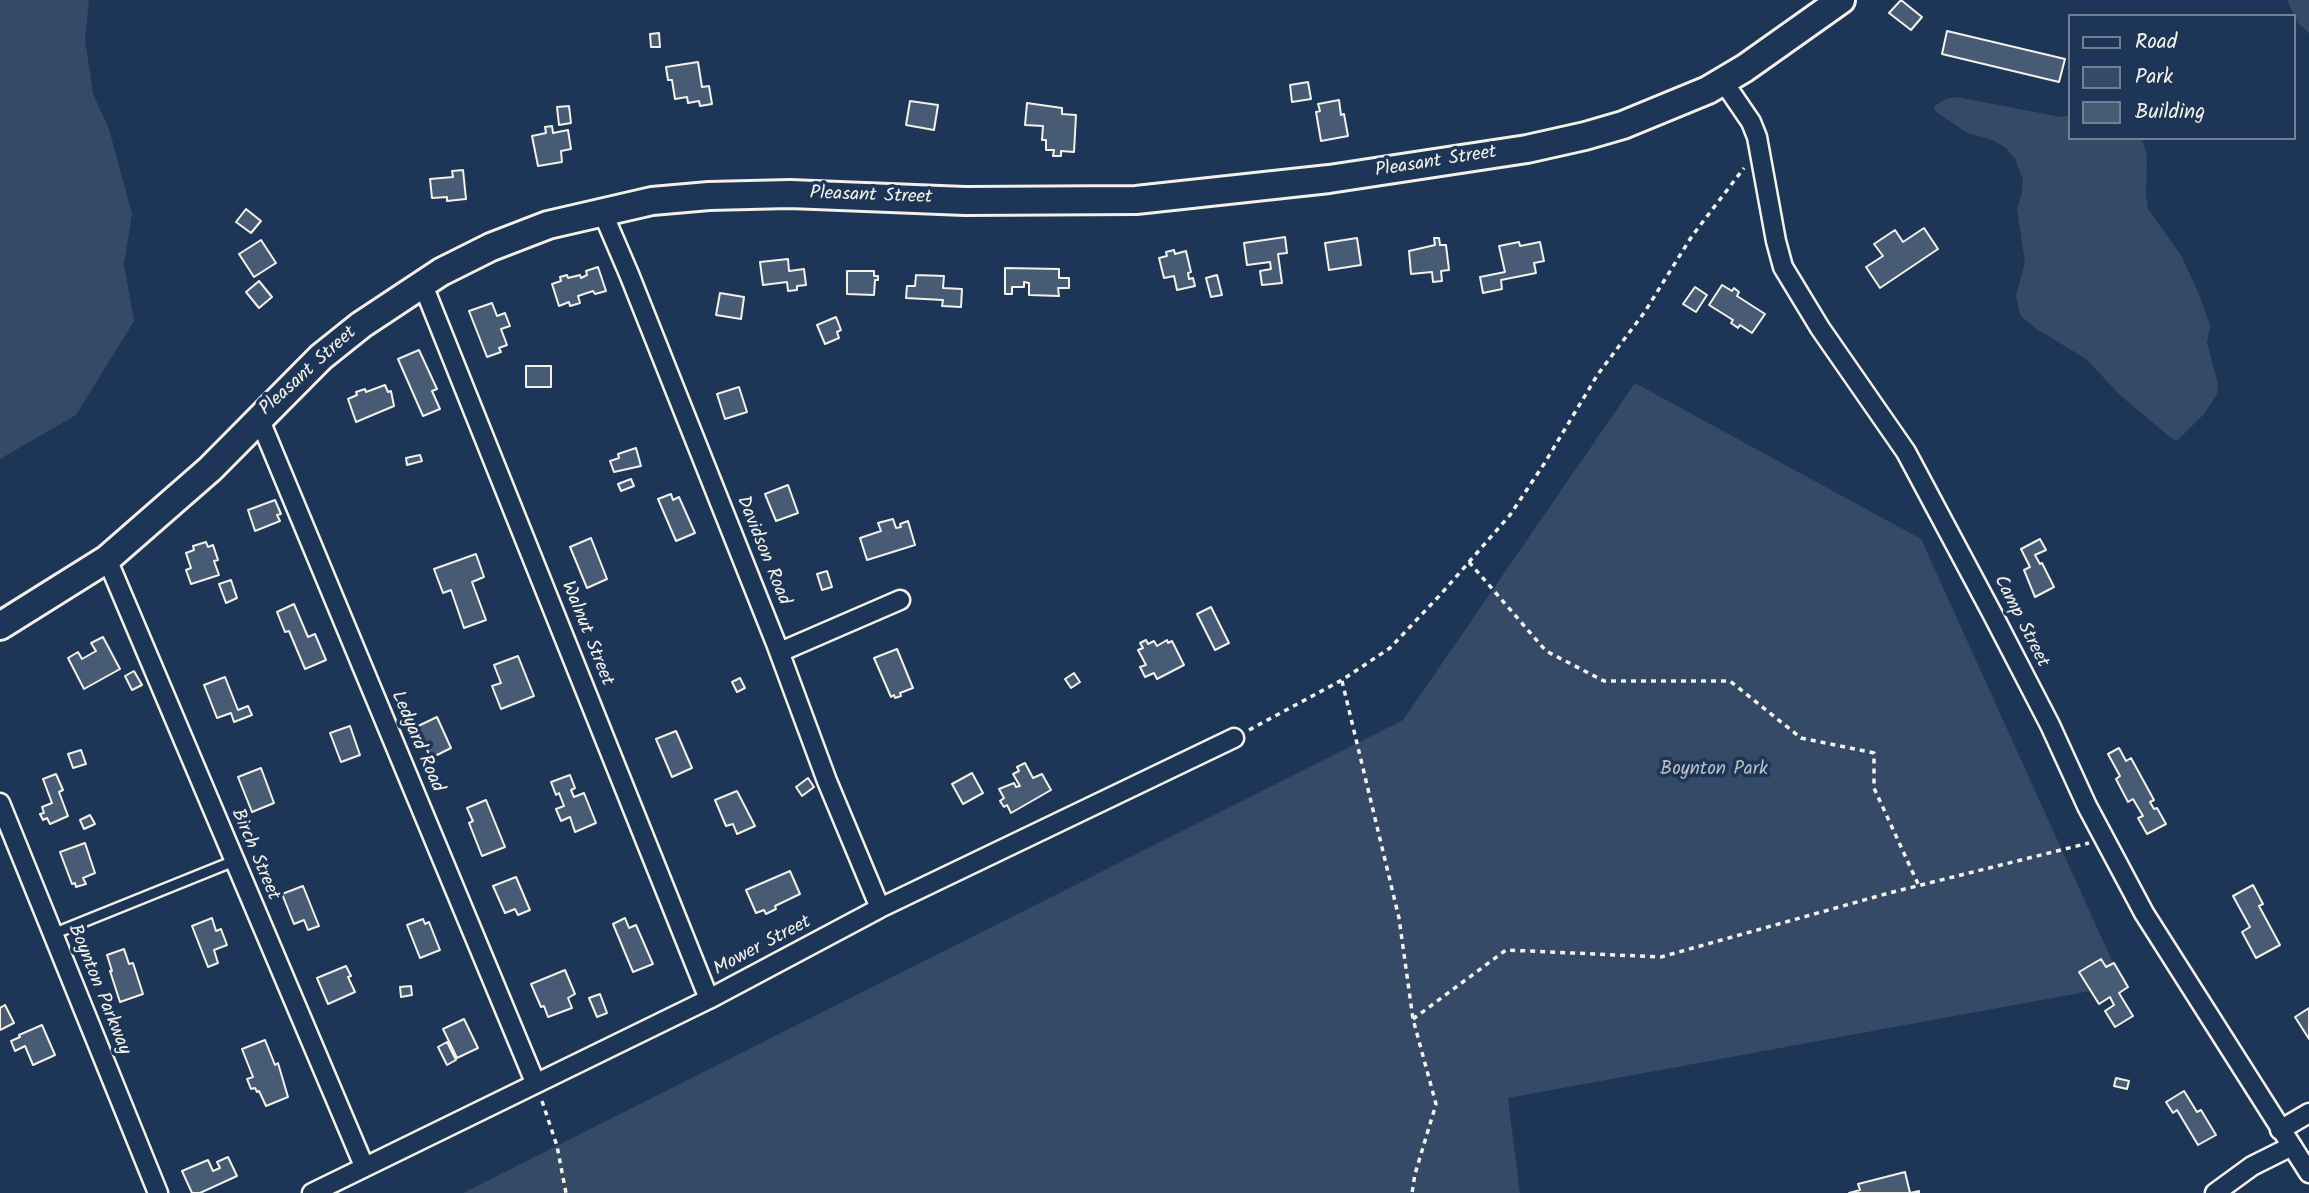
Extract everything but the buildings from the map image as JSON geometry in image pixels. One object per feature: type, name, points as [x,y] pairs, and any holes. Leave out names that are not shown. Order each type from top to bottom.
[{"type":"main road","name":"Pleasant Street","points":[[0,626],[107,559],[210,469],[321,357],[361,325],[441,272],[491,247],[548,225],[652,201],[709,196],[790,194],[965,201],[1136,200],[1329,179],[1448,162],[1585,136],[1670,107],[1723,81],[1789,38],[1840,0]]},
{"type":"street","name":"Camp Street","points":[[1723,81],[1751,121],[1760,150],[1783,267],[1820,328],[1906,452],[2018,664],[2144,914],[2309,1173]]},
{"type":"street","name":"Davidson Road","points":[[602,211],[780,652],[827,781],[880,908]]},
{"type":"street","name":"Walnut Street","points":[[423,285],[709,999]]},
{"type":"street","name":"Ledyard Road","points":[[259,418],[535,1082]]},
{"type":"street","name":"Birch Street","points":[[107,559],[364,1166]]},
{"type":"street","points":[[780,652],[900,600]]},
{"type":"street","name":"Mower Street","points":[[312,1193],[709,999],[880,908],[1234,738]]},
{"type":"street","name":"Boynton Parkway","points":[[0,803],[158,1193]]},
{"type":"street","points":[[2280,1130],[2309,1113]]},
{"type":"street","points":[[2215,1193],[2252,1166],[2292,1146]]},
{"type":"lane","points":[[53,934],[234,861]]},
{"type":"path","points":[[1234,738],[1342,680],[1390,648],[1469,562],[1510,515],[1598,374],[1644,313],[1692,236],[1724,192],[1760,150]]},
{"type":"path","points":[[1469,562],[1546,651],[1604,681],[1730,681],[1801,738],[1874,753],[1874,788],[1919,886]]},
{"type":"path","points":[[1342,680],[1399,918],[1413,1019],[1436,1104],[1412,1193]]},
{"type":"path","points":[[1413,1019],[1506,950],[1661,957],[1919,886],[2105,839]]},
{"type":"path","points":[[535,1082],[557,1146],[566,1193]]},
{"type":"green space","points":[[0,0],[89,0],[85,39],[93,94],[109,129],[132,214],[124,264],[134,321],[76,415],[0,459]]},
{"type":"green space","points":[[2287,0],[2309,0],[2309,33],[2298,23]]},
{"type":"green space","points":[[1957,97],[2061,117],[2068,115],[2068,140],[2143,142],[2147,156],[2148,209],[2182,257],[2198,292],[2210,325],[2207,343],[2218,384],[2217,394],[2204,414],[2177,441],[2121,396],[2086,359],[2035,328],[2020,315],[2016,296],[2025,262],[2017,209],[2023,179],[2015,159],[2007,149],[1995,141],[1967,133],[1935,111],[1934,106],[1946,99]]},
{"type":"green space","name":"Boynton Park","points":[[1635,383],[1921,539],[2123,985],[1508,1098],[1520,1193],[463,1193],[1403,720]]}]
